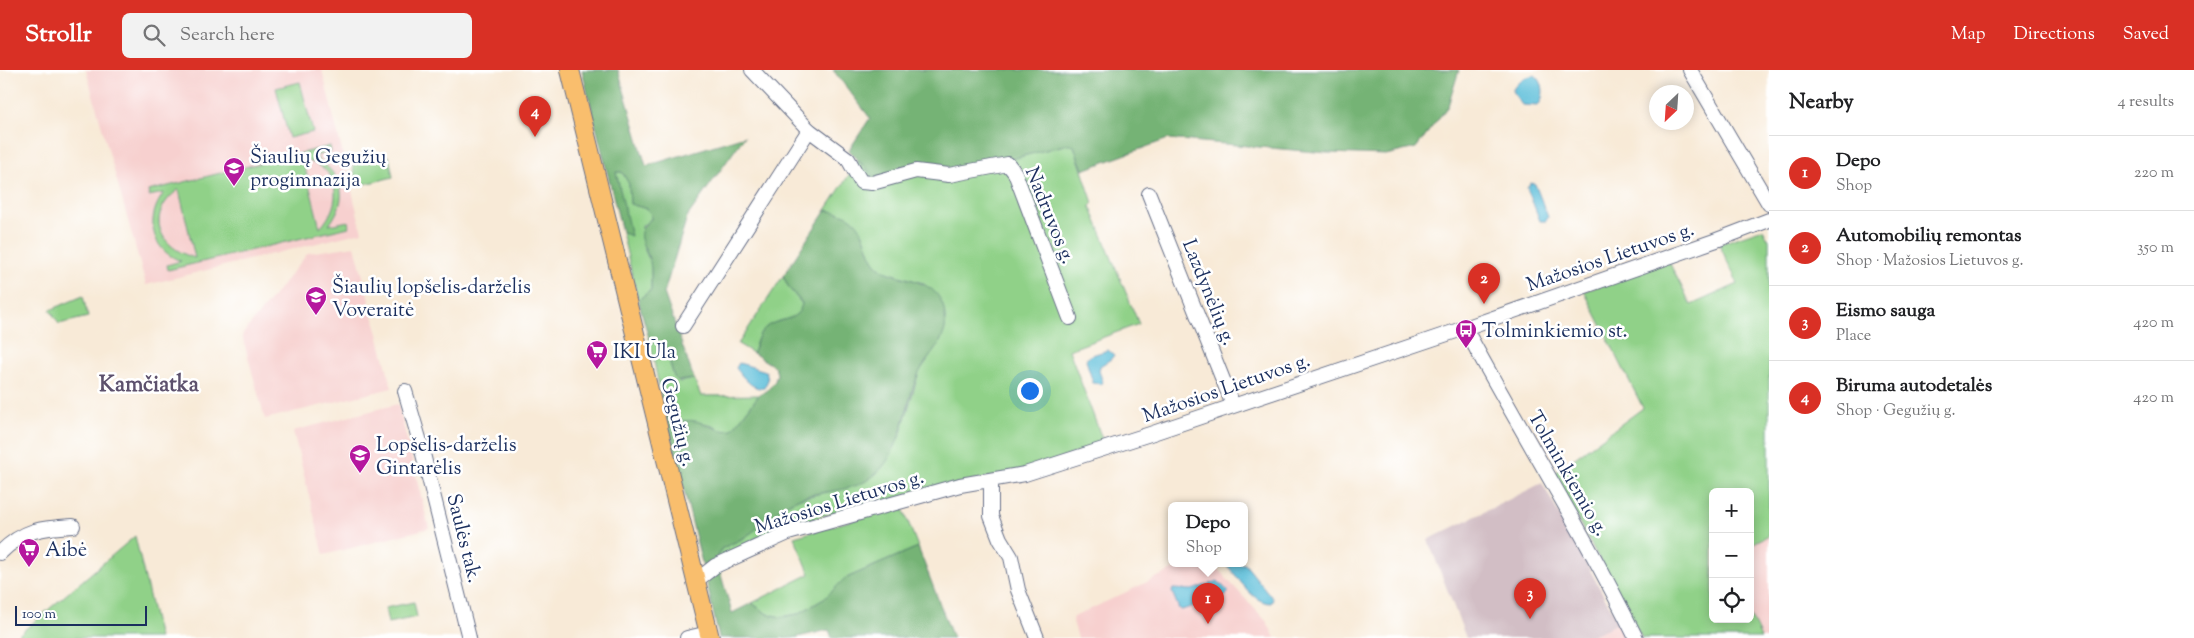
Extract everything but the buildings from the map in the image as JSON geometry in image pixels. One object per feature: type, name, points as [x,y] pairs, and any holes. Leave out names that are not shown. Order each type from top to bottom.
[{"type":"main road","name":"Gegužių g.","points":[[570,70],[710,635]]},
{"type":"street","name":"Nadruvos g.","points":[[752,70],[808,130],[848,159],[861,182],[872,182],[916,171],[948,175],[1008,164],[1015,173],[1070,318]]},
{"type":"street","points":[[1690,70],[1769,204]]},
{"type":"street","points":[[683,326],[808,130]]},
{"type":"street","name":"Lazdynėlių g.","points":[[1149,194],[1233,405]]},
{"type":"street","name":"Mažosios Lietuvos g.","points":[[696,581],[715,566],[788,533],[960,485],[1025,474],[1465,328],[1769,220]]},
{"type":"street","name":"Tolminkiemio g.","points":[[1465,328],[1500,394],[1572,516],[1636,638]]},
{"type":"street","name":"Saulės tak.","points":[[404,391],[420,442],[469,638]]},
{"type":"street","points":[[991,481],[991,516],[1011,557],[1018,590],[1037,638]]},
{"type":"street","points":[[0,553],[10,543],[28,532],[40,528],[73,526]]},
{"type":"street","points":[[687,638],[710,635]]},
{"type":"shaded area","name":"Šiaulių Gegužių progimnazija","points":[[86,70],[322,70],[362,232],[146,285]]},
{"type":"shaded area","name":"Šiaulių lopšelis-darželis Voveraitė","points":[[355,246],[392,388],[265,419],[242,335],[308,253]]},
{"type":"shaded area","name":"Lopšelis-darželis Gintarėlis","points":[[398,404],[429,528],[324,555],[293,431]]},
{"type":"shaded area","points":[[1542,483],[1619,623],[1586,638],[1466,638],[1428,540]]},
{"type":"shaded area","points":[[1769,535],[1769,638],[1761,638],[1754,623],[1754,543]]},
{"type":"shaded area","points":[[1179,567],[1216,567],[1267,622],[1275,638],[1078,638],[1072,618]]},
{"type":"shaded area","points":[[1619,623],[1627,638],[1586,638]]},
{"type":"green space","points":[[582,70],[618,70],[646,166],[745,136],[687,217],[664,293],[694,379],[678,381],[674,377],[665,346],[658,342],[650,342],[638,300],[651,290],[651,265],[641,235],[645,225],[651,219],[651,214],[647,209],[630,204],[629,184],[622,172],[616,172],[631,236],[622,232]]},
{"type":"green space","points":[[833,70],[1459,70],[1448,106],[1416,148],[1386,155],[1327,153],[1168,139],[1083,170],[1074,146],[1068,144],[993,164],[875,178],[849,150],[870,118]]},
{"type":"green space","points":[[300,82],[313,132],[289,138],[276,88]]},
{"type":"green space","points":[[1068,144],[1074,146],[1093,203],[1090,206],[1139,324],[1069,350],[1104,444],[1034,467],[828,514],[792,526],[717,560],[721,549],[744,538],[779,508],[800,498],[842,489],[866,481],[900,436],[919,372],[940,342],[945,328],[943,305],[923,283],[884,271],[875,263],[870,254],[863,233],[842,214],[826,210],[858,161],[875,178],[993,164]]},
{"type":"green space","points":[[330,146],[331,152],[314,156],[331,171],[340,187],[340,204],[329,225],[348,221],[349,227],[168,270],[167,265],[181,261],[163,249],[157,241],[154,232],[154,212],[164,193],[149,196],[148,191]],"holes":[[[303,160],[325,170],[331,178],[334,187],[333,208],[320,228]],[[179,190],[195,258],[182,253],[172,246],[160,229],[159,220],[162,210],[168,200]]]},
{"type":"green space","points":[[389,156],[393,177],[357,186],[353,165]]},
{"type":"green space","points":[[616,172],[622,172],[629,184],[630,204],[647,209],[651,214],[651,219],[642,226],[643,246],[651,264],[651,290],[638,300],[622,232],[624,234]]},
{"type":"green space","points":[[826,210],[845,215],[857,224],[878,266],[885,271],[925,285],[938,295],[945,312],[943,335],[918,375],[895,447],[888,460],[878,472],[866,481],[850,488],[808,495],[792,501],[742,539],[721,549],[717,560],[703,567],[662,401],[671,401],[675,416],[683,421],[697,421],[726,431],[732,430],[759,395],[767,391],[775,381],[777,374],[775,367],[753,353],[756,343],[765,328],[792,317],[800,309],[802,303],[789,288],[783,276]]},
{"type":"green space","points":[[1763,229],[1769,240],[1769,535],[1754,543],[1754,488],[1709,488],[1709,623],[1754,623],[1761,638],[1642,638],[1553,474],[1643,408],[1584,291],[1669,262],[1691,305],[1738,284],[1719,244]]},
{"type":"green space","points":[[783,276],[789,288],[802,304],[800,310],[792,317],[765,328],[759,336],[753,353],[738,344]]},
{"type":"green space","points":[[83,296],[88,317],[59,324],[50,310]]},
{"type":"green space","points":[[650,342],[658,342],[665,346],[674,377],[680,382],[694,379],[701,396],[759,395],[732,430],[725,432],[708,424],[683,421],[675,416],[671,401],[662,401]]},
{"type":"green space","points":[[902,506],[918,547],[844,579],[824,599],[798,614],[781,617],[767,614],[752,603],[810,574],[794,537]]},
{"type":"green space","points":[[135,536],[159,638],[15,638]]},
{"type":"green space","points":[[918,547],[953,638],[832,638],[829,630],[793,638],[719,638],[706,580],[719,568],[732,613],[752,603],[767,614],[781,617],[798,614],[824,599],[844,579]]},
{"type":"green space","points":[[414,602],[417,617],[388,623],[385,608]]},
{"type":"water","points":[[1535,75],[1541,82],[1543,90],[1540,102],[1538,106],[1522,105],[1512,91],[1522,80]]},
{"type":"water","points":[[1531,183],[1535,184],[1548,217],[1546,221],[1540,221],[1527,188]]},
{"type":"water","points":[[1108,350],[1114,355],[1100,366],[1099,371],[1103,382],[1100,384],[1093,383],[1086,360],[1089,356]]},
{"type":"water","points":[[739,363],[766,371],[768,380],[764,388],[756,387],[745,379],[736,368]]},
{"type":"water","points":[[1247,567],[1273,599],[1271,603],[1264,602],[1251,593],[1229,568]]},
{"type":"water","points":[[1218,581],[1228,591],[1226,595],[1182,610],[1179,609],[1172,592],[1173,589],[1192,590]]},
{"type":"place","name":"Biruma autodetalės","points":[[535,137]]},
{"type":"place","name":"Šiaulių Gegužių progimnazija","points":[[234,187]]},
{"type":"place","name":"Automobilių remontas","points":[[1484,304]]},
{"type":"place","name":"Šiaulių lopšelis-darželis Voveraitė","points":[[316,316]]},
{"type":"place","name":"Tolminkiemio st.","points":[[1466,349]]},
{"type":"place","name":"IKI Ūla","points":[[597,370]]},
{"type":"place","name":"Lopšelis-darželis Gintarėlis","points":[[360,474]]},
{"type":"place","name":"Aibė","points":[[29,568]]},
{"type":"place","name":"Eismo sauga","points":[[1530,619]]},
{"type":"place","name":"Depo","points":[[1208,624]]},
{"type":"district","name":"Kamčiatka","points":[[149,383]]}]
